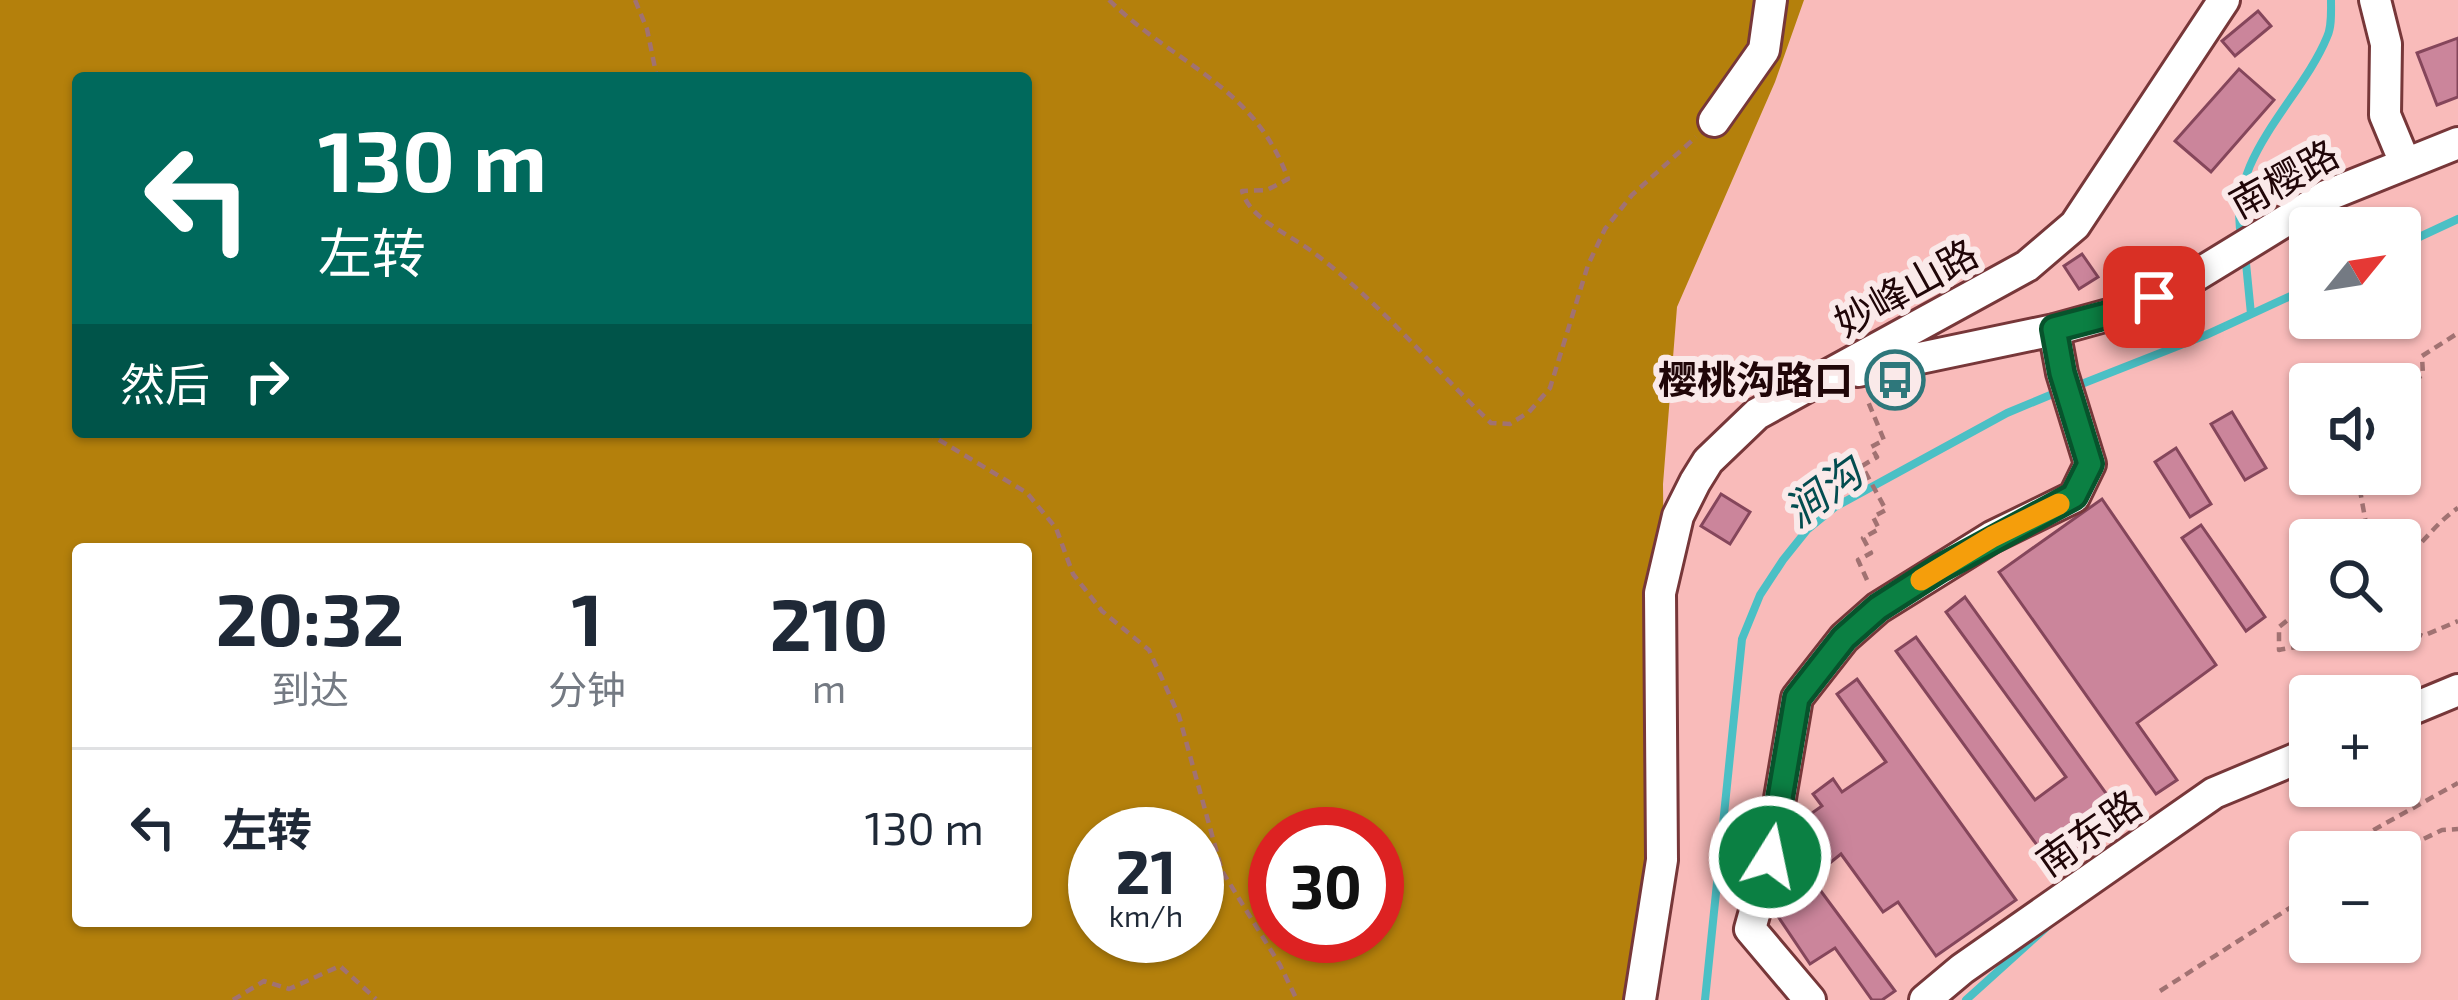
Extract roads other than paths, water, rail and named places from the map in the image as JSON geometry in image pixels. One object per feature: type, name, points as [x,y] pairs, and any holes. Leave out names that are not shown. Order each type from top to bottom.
[{"type":"street","points":[[1714,121],[1763,50],[1772,0]]},
{"type":"street","name":"妙峰山路","points":[[1640,1000],[1662,860],[1660,593],[1678,516],[1708,461],[1757,415],[2027,266],[2075,225],[2224,0]]},
{"type":"street","points":[[2375,0],[2386,44],[2385,115],[2405,163]]},
{"type":"street","name":"南樱路","points":[[1806,386],[2130,309],[2342,188],[2458,143]]},
{"type":"street","points":[[1810,1000],[1750,928],[1770,857],[1797,698],[1844,638],[1878,608],[1992,537],[2074,496],[2090,464],[2062,373],[2054,329]]},
{"type":"street","points":[[2421,706],[2458,690]]},
{"type":"street","name":"南东路","points":[[1925,1000],[1962,969],[2214,793],[2289,762]]},
{"type":"waterway","points":[[2242,239],[2239,211],[2244,184],[2268,133],[2327,37],[2331,0]]},
{"type":"waterway","name":"涧沟","points":[[2421,236],[2458,219]]},
{"type":"waterway","points":[[2245,253],[2251,314]]},
{"type":"waterway","name":"涧沟","points":[[2074,387],[2289,297]]},
{"type":"waterway","name":"涧沟","points":[[1705,1000],[1742,639],[1760,595],[1807,530],[1835,507],[2007,413],[2060,391]]},
{"type":"waterway","points":[[1966,1000],[2049,925]]},
{"type":"place","name":"樱桃沟路口","points":[[1895,380]]}]
